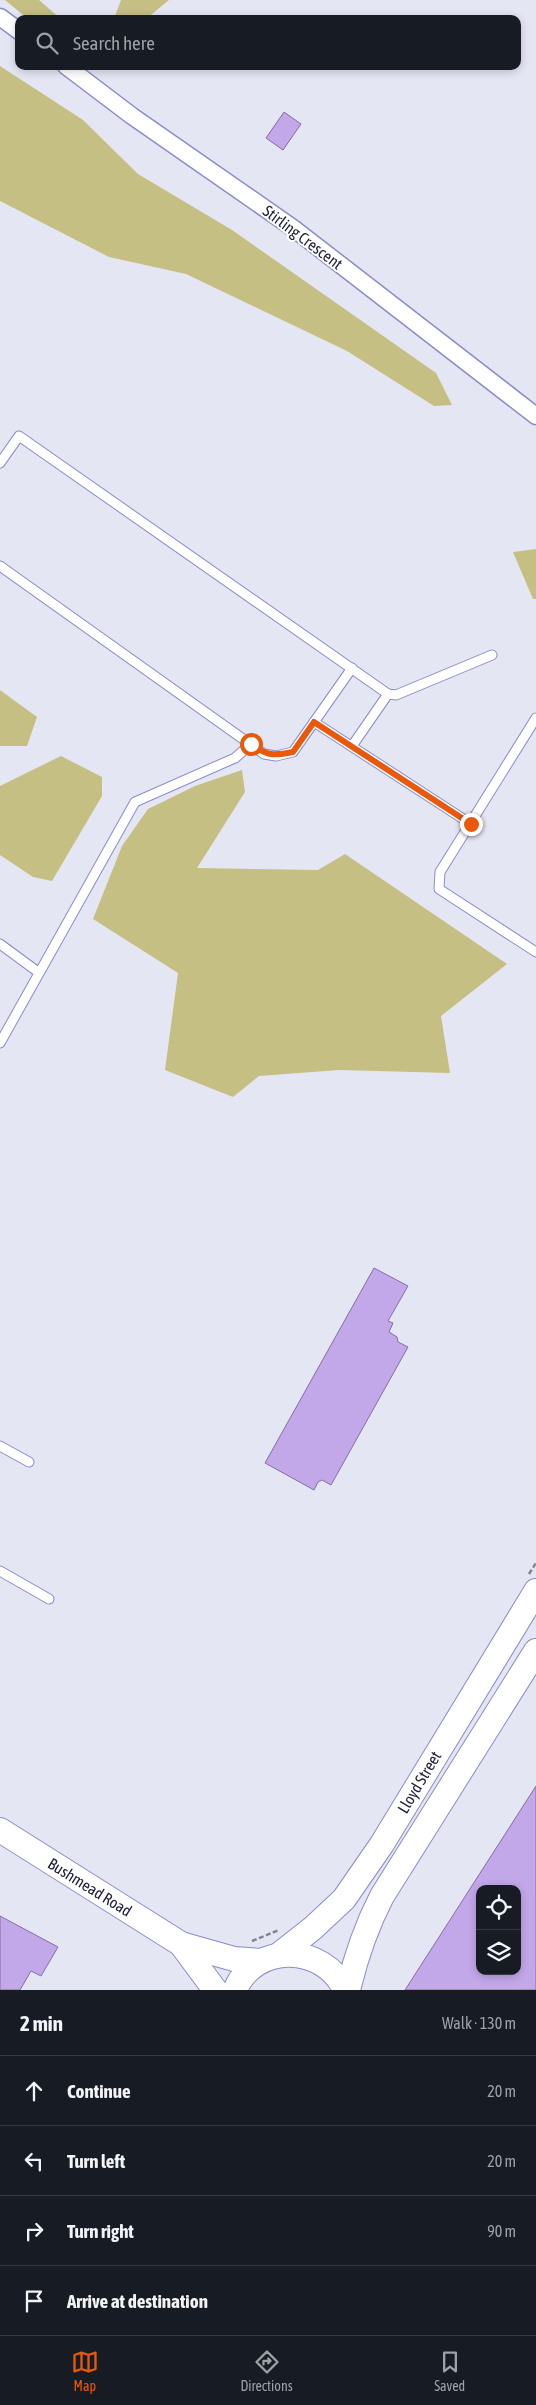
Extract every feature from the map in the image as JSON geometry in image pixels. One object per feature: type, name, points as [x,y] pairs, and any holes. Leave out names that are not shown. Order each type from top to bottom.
[{"type":"main road","name":"Lloyd Street","points":[[235,1990],[247,1972],[271,1958],[313,1928],[344,1898],[382,1844],[536,1591]]},
{"type":"main road","name":"Lloyd Street","points":[[346,1990],[366,1927],[382,1896],[536,1651]]},
{"type":"main road","name":"Bushmead Road","points":[[0,1830],[181,1944],[226,1957],[271,1958],[299,1954],[317,1960],[332,1972],[346,1990]]},
{"type":"main road","name":"Bushmead Road","points":[[181,1944],[215,1990]]},
{"type":"street","points":[[0,17],[15,28]]},
{"type":"street","name":"Stirling Crescent","points":[[71,70],[132,116],[294,228],[536,416]]},
{"type":"lane","points":[[0,463],[19,436],[388,694],[396,695],[492,655]]},
{"type":"lane","points":[[0,566],[264,754],[276,756],[293,752],[352,668]]},
{"type":"lane","points":[[352,746],[388,694]]},
{"type":"lane","points":[[536,718],[440,872],[439,889],[536,952]]},
{"type":"lane","points":[[314,722],[471,824]]},
{"type":"lane","points":[[0,1043],[38,972],[135,802],[235,758],[251,744]]},
{"type":"lane","points":[[0,944],[38,972]]},
{"type":"lane","points":[[0,1446],[29,1462]]},
{"type":"lane","points":[[0,1571],[49,1599]]},
{"type":"path","points":[[247,1942],[279,1930]]},
{"type":"shaded area","points":[[5,0],[39,0],[56,15],[23,15]]},
{"type":"shaded area","points":[[121,0],[169,0],[151,15],[115,15]]},
{"type":"shaded area","points":[[0,66],[83,120],[138,174],[232,230],[436,373],[452,405],[434,406],[347,351],[186,274],[109,257],[0,201]]},
{"type":"shaded area","points":[[536,549],[536,599],[533,599],[513,552]]},
{"type":"shaded area","points":[[0,690],[37,717],[27,746],[0,746]]},
{"type":"shaded area","points":[[61,756],[102,777],[102,796],[52,881],[33,877],[0,855],[0,786]]},
{"type":"shaded area","points":[[242,770],[245,792],[197,868],[318,870],[345,854],[507,964],[441,1016],[450,1073],[339,1070],[259,1076],[233,1097],[165,1070],[178,973],[93,919],[122,846],[148,809],[195,786]]},
{"type":"building","points":[[284,112],[301,124],[283,150],[266,138]]},
{"type":"building","points":[[374,1268],[408,1286],[388,1321],[393,1323],[389,1332],[397,1337],[398,1342],[408,1347],[331,1485],[322,1480],[318,1482],[314,1490],[265,1463]]},
{"type":"building","points":[[536,1786],[536,1990],[405,1990]]},
{"type":"building","points":[[0,1916],[58,1947],[41,1976],[31,1971],[20,1990],[0,1990]]},
{"type":"route","points":[[251,744],[264,754],[276,756],[293,752],[314,722],[471,824]]}]
